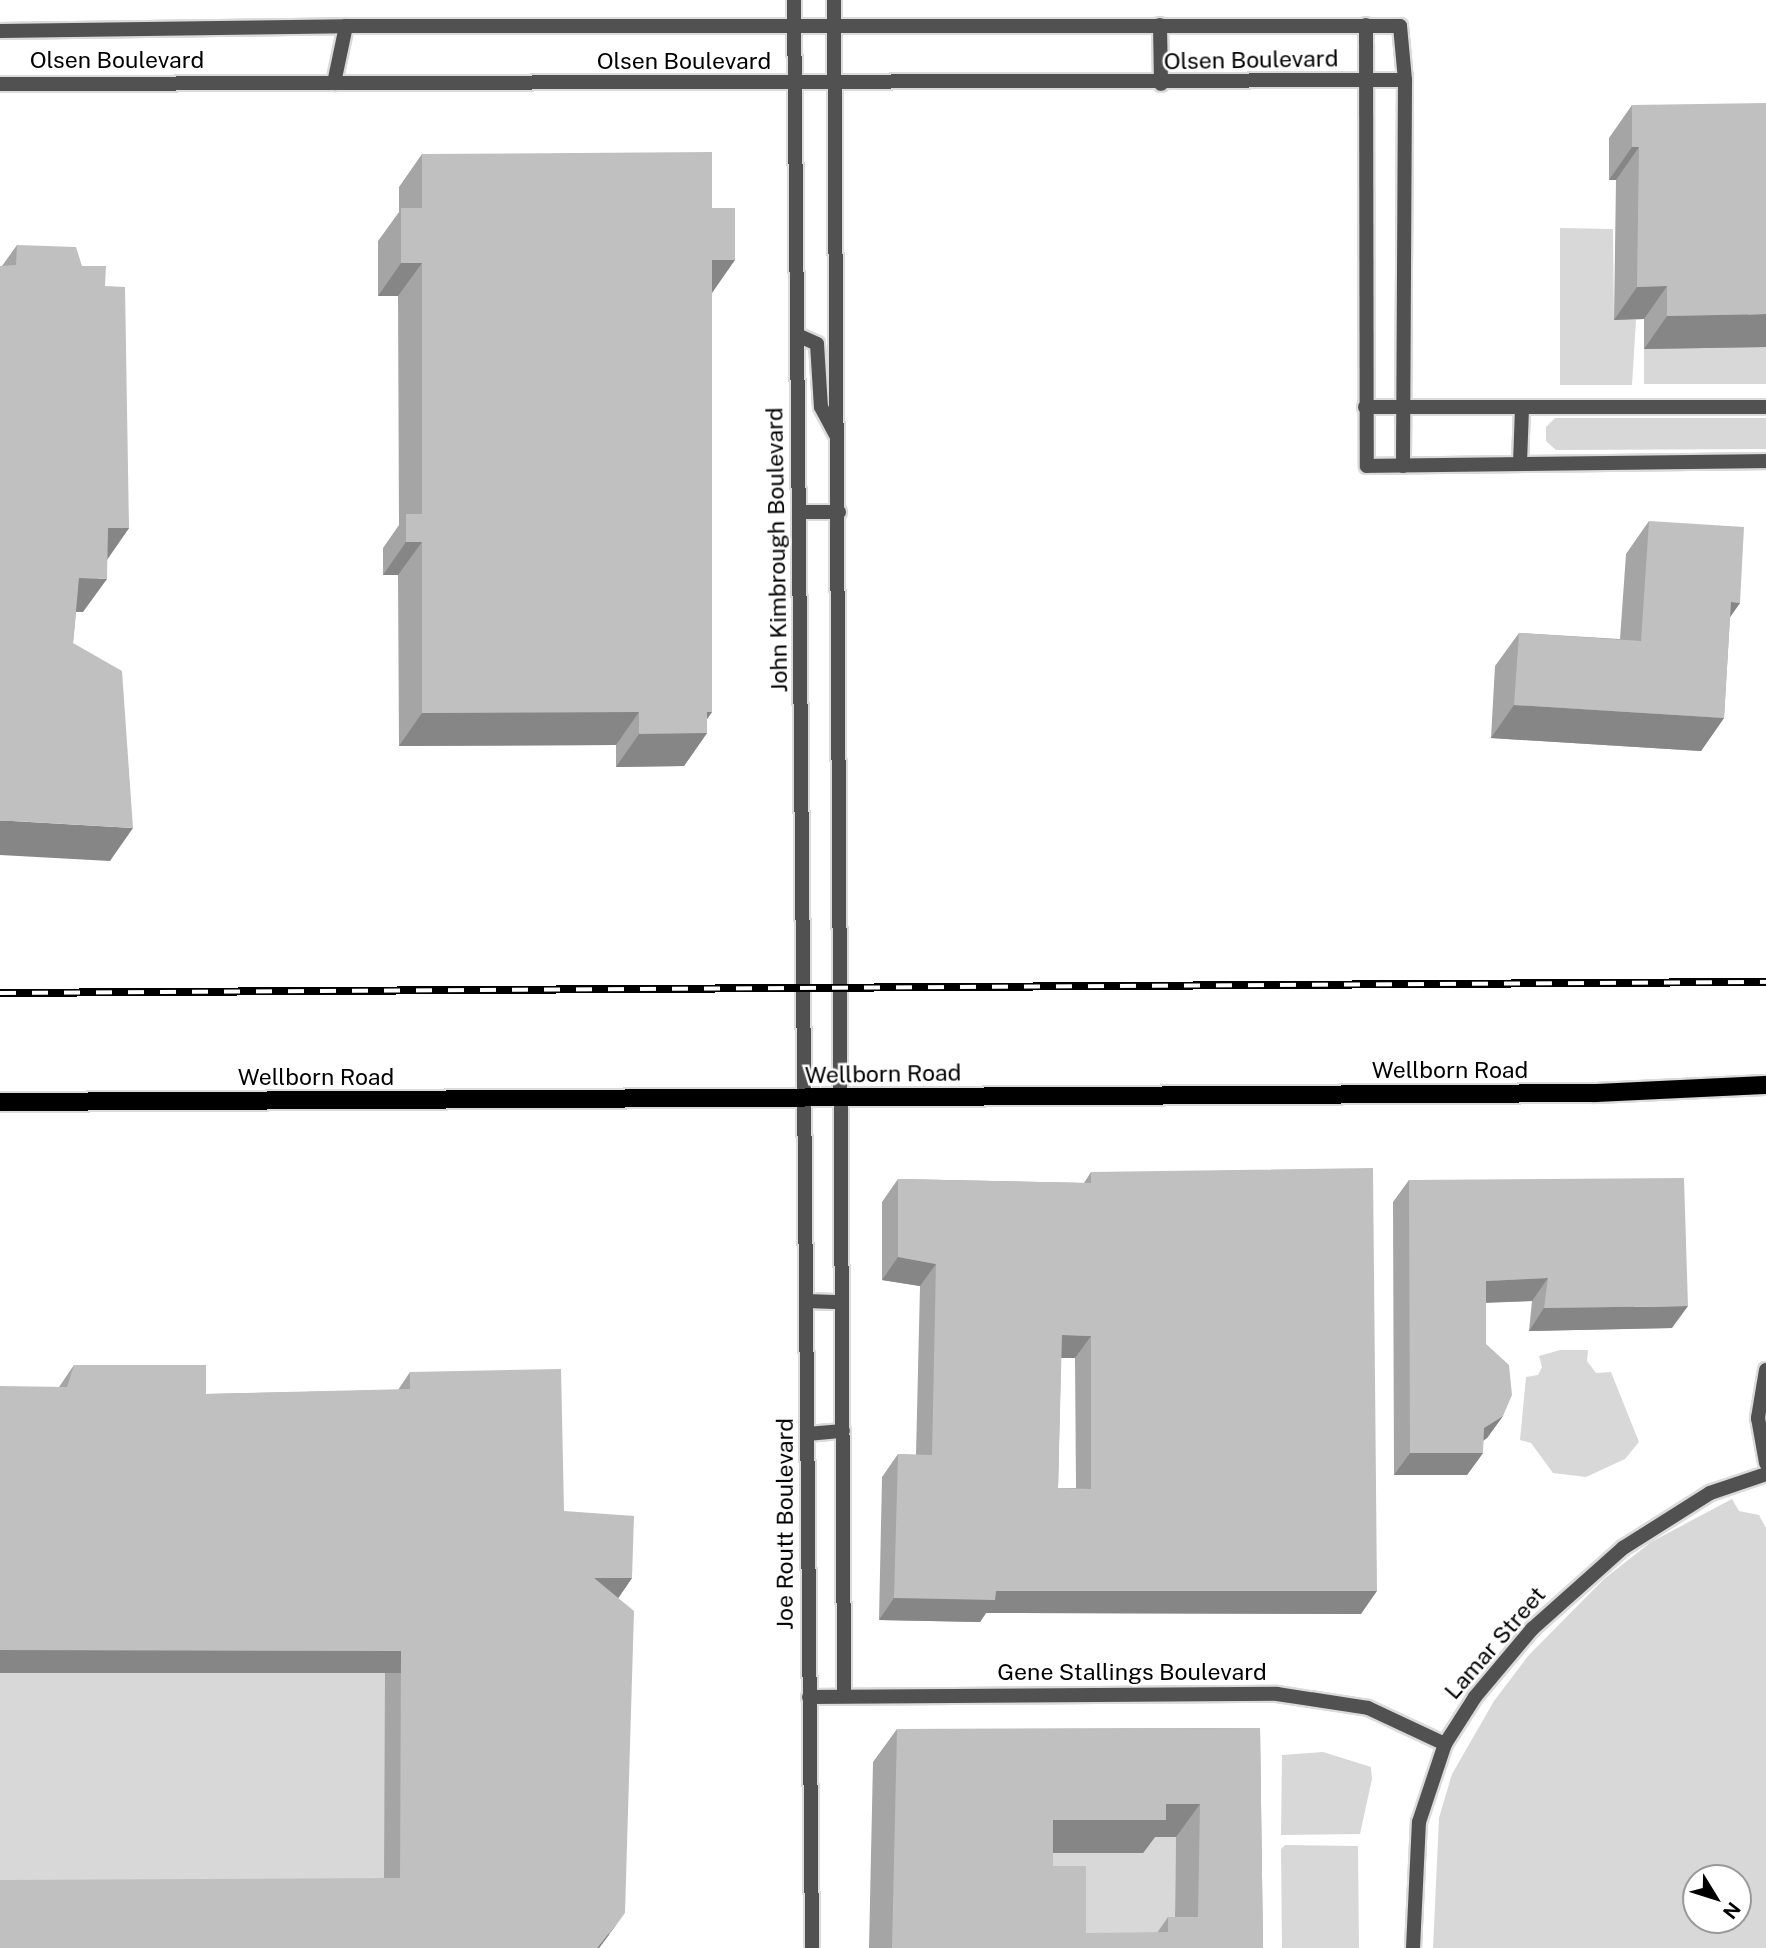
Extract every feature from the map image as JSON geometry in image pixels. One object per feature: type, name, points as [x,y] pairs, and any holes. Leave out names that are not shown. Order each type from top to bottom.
[{"type":"main road","name":"Wellborn Road","points":[[0,1102],[839,1100],[1595,1093],[1766,1085]]},
{"type":"street","name":"John Kimbrough Boulevard","points":[[794,0],[804,1100]]},
{"type":"street","points":[[834,0],[837,84],[839,1100],[844,1696]]},
{"type":"street","points":[[1160,25],[1161,84]]},
{"type":"street","name":"Olsen Boulevard","points":[[1366,25],[1367,466],[1766,461]]},
{"type":"street","name":"Olsen Boulevard","points":[[0,31],[346,26],[1400,26],[1405,80],[1401,407],[1403,466]]},
{"type":"street","points":[[334,83],[346,26]]},
{"type":"street","name":"Olsen Boulevard","points":[[0,84],[1161,84],[1405,80]]},
{"type":"street","points":[[797,335],[817,344],[821,407],[838,438]]},
{"type":"street","points":[[1366,407],[1766,407]]},
{"type":"street","points":[[1520,463],[1522,409]]},
{"type":"street","points":[[799,512],[839,512]]},
{"type":"street","name":"Joe Routt Boulevard","points":[[804,1100],[811,1948]]},
{"type":"street","points":[[807,1301],[841,1302]]},
{"type":"street","points":[[1766,1370],[1758,1418],[1766,1463]]},
{"type":"street","points":[[807,1433],[843,1431]]},
{"type":"street","name":"Lamar Street","points":[[1413,1948],[1415,1846],[1425,1797],[1445,1744],[1468,1707],[1517,1646],[1590,1574],[1665,1518],[1728,1485],[1766,1474]]},
{"type":"street","name":"Gene Stallings Boulevard","points":[[809,1696],[1278,1694],[1368,1708],[1445,1744]]},
{"type":"shaded area","points":[[1560,228],[1613,229],[1614,320],[1636,320],[1632,385],[1560,385]]},
{"type":"shaded area","points":[[1644,347],[1766,347],[1766,384],[1644,384]]},
{"type":"shaded area","points":[[1555,418],[1766,418],[1766,449],[1556,450],[1546,441],[1546,427]]},
{"type":"shaded area","points":[[1560,1350],[1588,1350],[1587,1361],[1596,1373],[1611,1372],[1639,1442],[1625,1459],[1586,1477],[1553,1473],[1531,1443],[1520,1440],[1526,1377],[1538,1375],[1542,1367],[1539,1356]]},
{"type":"shaded area","points":[[191,1388],[609,1935],[599,1948],[0,1948],[0,1409]]},
{"type":"shaded area","points":[[1732,1499],[1739,1511],[1759,1515],[1766,1528],[1766,1948],[1433,1948],[1439,1818],[1452,1774],[1494,1701],[1528,1656],[1604,1579],[1651,1542]]},
{"type":"shaded area","points":[[1323,1752],[1371,1767],[1372,1779],[1360,1834],[1281,1835],[1282,1755]]},
{"type":"shaded area","points":[[1143,1837],[1176,1837],[1175,1948],[1063,1948],[1030,1853],[1143,1853]]},
{"type":"shaded area","points":[[1285,1845],[1358,1846],[1359,1948],[1282,1948],[1281,1849]]},
{"type":"building","points":[[1766,103],[1766,314],[1667,316],[1667,286],[1637,287],[1639,147],[1632,147],[1632,105]]},
{"type":"building","points":[[712,152],[712,208],[735,208],[735,260],[712,260],[712,712],[707,712],[707,733],[639,734],[639,712],[422,713],[422,542],[406,542],[406,514],[422,514],[422,263],[401,263],[401,208],[422,208],[422,154]]},
{"type":"building","points":[[17,245],[76,247],[82,266],[106,266],[105,286],[125,287],[129,528],[108,528],[107,579],[79,578],[73,643],[122,671],[133,828],[0,821],[0,266],[16,265]]},
{"type":"building","points":[[1649,521],[1744,527],[1740,603],[1731,602],[1724,718],[1514,705],[1519,633],[1641,641]]},
{"type":"building","points":[[1373,1168],[1377,1591],[996,1591],[995,1600],[894,1598],[898,1454],[932,1455],[936,1264],[898,1257],[898,1179],[1091,1183],[1091,1172]],"holes":[[[1062,1335],[1091,1336],[1091,1489],[1058,1488]]]},
{"type":"building","points":[[1684,1178],[1688,1306],[1544,1308],[1548,1278],[1486,1281],[1486,1344],[1509,1365],[1512,1395],[1503,1416],[1484,1428],[1483,1453],[1410,1453],[1409,1180]]},
{"type":"building","points":[[74,1365],[206,1365],[206,1394],[410,1389],[410,1372],[561,1369],[564,1511],[634,1516],[632,1578],[594,1578],[634,1611],[625,1913],[597,1948],[0,1948],[0,1880],[400,1878],[401,1651],[0,1650],[0,1386],[67,1387]]},
{"type":"building","points":[[1260,1728],[1263,1948],[892,1948],[897,1729]],"holes":[[[1166,1804],[1200,1804],[1198,1917],[1168,1917],[1168,1932],[1086,1933],[1086,1866],[1053,1866],[1053,1820],[1166,1820]]]},
{"type":"railway","points":[[0,993],[1766,982]]}]
